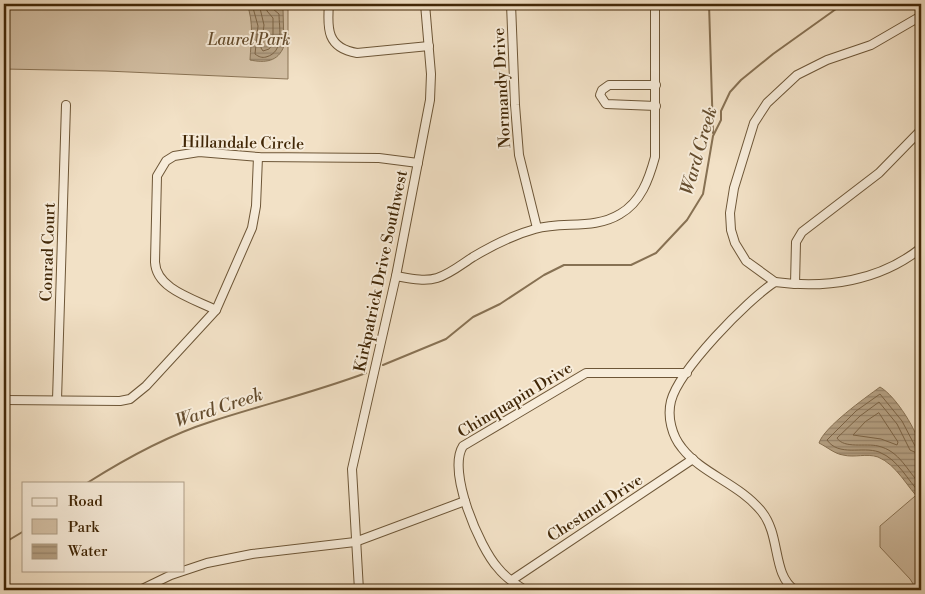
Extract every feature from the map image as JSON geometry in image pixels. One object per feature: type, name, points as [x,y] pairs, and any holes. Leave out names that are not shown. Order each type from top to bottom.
[{"type":"street","points":[[330,4],[328,27],[330,35],[337,45],[348,51],[357,53],[429,46]]},
{"type":"street","name":"Kirkpatrick Drive Southwest","points":[[359,590],[352,469],[396,276],[430,100],[429,46],[425,4]]},
{"type":"street","name":"Normandy Drive","points":[[511,4],[519,155],[538,228]]},
{"type":"street","points":[[396,276],[415,279],[436,278],[491,246],[538,228],[596,223],[608,220],[630,208],[648,180],[655,157],[655,4]]},
{"type":"street","points":[[921,16],[871,45],[826,60],[797,75],[767,103],[754,123],[734,188],[730,213],[731,230],[738,248],[746,261],[775,282],[830,284],[861,278],[892,266],[921,248]]},
{"type":"street","points":[[656,85],[609,85],[602,90],[600,95],[606,104],[656,106]]},
{"type":"street","name":"Conrad Court","points":[[57,400],[66,105]]},
{"type":"street","points":[[795,284],[796,242],[802,232],[878,173],[921,130]]},
{"type":"street","name":"Hillandale Circle","points":[[216,310],[167,285],[156,273],[154,262],[157,176],[166,161],[179,154],[199,152],[258,157],[379,158],[418,163]]},
{"type":"street","points":[[4,400],[109,401],[130,399],[146,386],[216,310],[252,228],[256,206],[258,157]]},
{"type":"street","points":[[775,282],[743,306],[687,373],[674,392],[670,418],[678,444],[693,459],[742,492],[765,515],[777,543],[783,577],[795,590]]},
{"type":"street","name":"Chinquapin Drive","points":[[525,590],[498,569],[490,557],[465,501],[459,467],[459,454],[463,446],[580,376],[592,372],[687,373]]},
{"type":"street","name":"Chestnut Drive","points":[[512,580],[693,459]]},
{"type":"street","points":[[185,570],[206,563],[252,554],[355,542],[465,501]]},
{"type":"street","points":[[144,589],[180,572]]},
{"type":"green space","name":"Laurel Park","points":[[4,4],[288,4],[288,79],[106,71],[4,69]]},
{"type":"green space","points":[[921,491],[921,590],[917,590],[910,579],[880,547],[880,526]]},
{"type":"water","points":[[247,4],[277,4],[277,6],[283,9],[284,46],[275,58],[266,61],[250,60],[251,25]]},
{"type":"water","points":[[880,387],[893,398],[916,433],[921,449],[922,462],[921,501],[891,465],[878,457],[865,455],[847,456],[834,452],[819,443],[822,436],[837,421]]},
{"type":"waterway","points":[[709,4],[713,133]]},
{"type":"waterway","name":"Ward Creek","points":[[383,365],[446,339],[473,317],[500,304],[544,275],[564,265],[631,265],[656,253],[687,220],[703,194],[713,136],[721,120],[721,111],[730,92],[741,80],[773,54],[843,4]]},
{"type":"waterway","name":"Ward Creek","points":[[89,482],[116,465],[178,434],[366,373]]},
{"type":"waterway","name":"Ward Creek","points":[[4,543],[22,532]]}]
